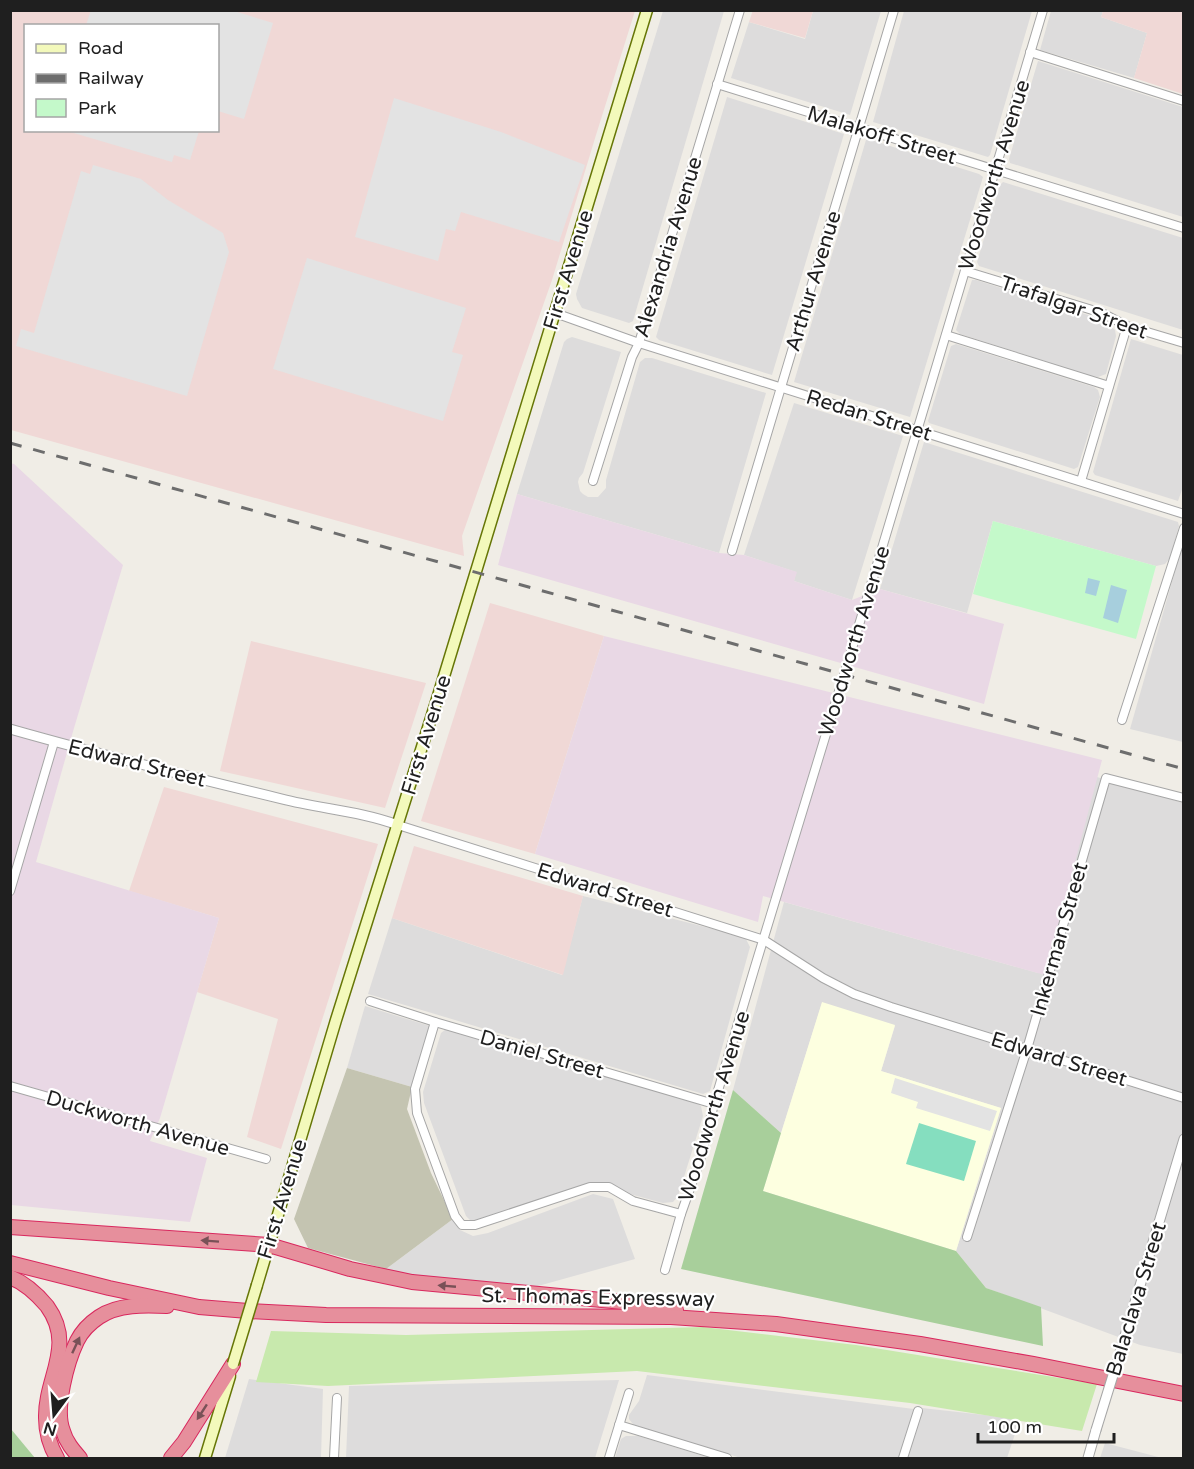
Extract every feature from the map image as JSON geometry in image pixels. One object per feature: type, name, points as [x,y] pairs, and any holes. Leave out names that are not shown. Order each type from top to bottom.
[{"type":"highway","points":[[10,1227],[269,1245],[350,1269],[412,1282],[623,1302],[776,1324]]},
{"type":"highway","name":"St. Thomas Expressway","points":[[10,1263],[109,1288],[199,1306],[326,1315],[671,1317],[776,1324],[920,1344],[1184,1394]]},
{"type":"highway","points":[[10,1277],[36,1294],[54,1316],[58,1325],[60,1349],[46,1417],[48,1436],[57,1458]]},
{"type":"highway","points":[[81,1458],[71,1448],[63,1431],[60,1403],[71,1356],[78,1339],[87,1326],[100,1316],[132,1306],[199,1306]]},
{"type":"highway","points":[[171,1458],[184,1442],[233,1364]]},
{"type":"main road","name":"First Avenue","points":[[205,1458],[336,1020],[398,825],[647,10]]},
{"type":"street","name":"Alexandria Avenue","points":[[593,481],[632,357],[639,343],[740,10]]},
{"type":"street","name":"Arthur Avenue","points":[[732,551],[894,10]]},
{"type":"street","name":"Woodworth Avenue","points":[[665,1270],[700,1160],[714,1104],[1043,10]]},
{"type":"street","points":[[1030,52],[1184,101]]},
{"type":"street","name":"Malakoff Street","points":[[717,84],[1184,228]]},
{"type":"street","name":"Trafalgar Street","points":[[965,271],[1102,313],[1127,326],[1184,343]]},
{"type":"street","name":"Redan Street","points":[[555,313],[639,343],[1184,514]]},
{"type":"street","points":[[1081,481],[1127,326]]},
{"type":"street","points":[[946,335],[1109,386]]},
{"type":"street","points":[[1122,720],[1184,528]]},
{"type":"street","name":"Edward Street","points":[[10,729],[172,773],[302,804],[375,817],[764,940],[823,978],[854,994],[1184,1098]]},
{"type":"street","points":[[10,891],[54,742]]},
{"type":"street","name":"Inkerman Street","points":[[967,1237],[1027,1049],[1106,778],[1184,798]]},
{"type":"street","name":"Daniel Street","points":[[370,1002],[714,1104]]},
{"type":"street","points":[[435,1022],[415,1089],[417,1113],[454,1216],[462,1225],[475,1225],[590,1187],[609,1187],[633,1201],[681,1214]]},
{"type":"street","name":"Duckworth Avenue","points":[[10,1086],[266,1159]]},
{"type":"street","name":"Balaclava Street","points":[[1088,1458],[1184,1139]]},
{"type":"street","points":[[609,1458],[629,1393]]},
{"type":"street","points":[[334,1458],[337,1398]]},
{"type":"street","points":[[903,1458],[918,1411]]},
{"type":"street","points":[[619,1425],[727,1458]]},
{"type":"shaded area","points":[[91,10],[234,11],[273,23],[244,119],[219,111],[219,24],[86,24]]},
{"type":"shaded area","points":[[753,10],[813,11],[805,38],[749,22]]},
{"type":"shaded area","points":[[10,11],[635,11],[552,280],[462,536],[464,556],[11,430]]},
{"type":"shaded area","points":[[663,11],[724,11],[633,321],[629,323],[582,308],[576,294]]},
{"type":"shaded area","points":[[813,11],[881,11],[850,115],[731,78],[749,22],[805,39]]},
{"type":"shaded area","points":[[904,11],[1032,11],[988,157],[873,122]]},
{"type":"shaded area","points":[[1051,11],[1103,11],[1101,17],[1147,33],[1134,78],[1040,50]]},
{"type":"shaded area","points":[[1103,11],[1183,11],[1183,94],[1134,78],[1147,33],[1101,17]]},
{"type":"shaded area","points":[[1038,61],[1183,107],[1183,217],[1010,163],[1009,159]]},
{"type":"shaded area","points":[[727,97],[844,134],[772,375],[659,340],[656,337]]},
{"type":"shaded area","points":[[394,98],[501,132],[585,165],[559,242],[461,212],[455,231],[446,229],[438,261],[355,237]]},
{"type":"shaded area","points":[[70,132],[199,132],[190,160],[174,155],[172,162]]},
{"type":"shaded area","points":[[868,139],[983,177],[910,417],[794,382]]},
{"type":"shaded area","points":[[93,165],[141,179],[168,200],[223,233],[229,252],[187,396],[16,346],[21,329],[34,333],[81,171],[90,174]]},
{"type":"shaded area","points":[[1003,182],[1183,238],[1183,330],[979,266],[977,262],[1000,185]]},
{"type":"shaded area","points":[[307,258],[466,308],[452,352],[463,355],[443,421],[273,369]]},
{"type":"shaded area","points":[[972,280],[1104,320],[1115,330],[1116,336],[1106,374],[1098,377],[1091,376],[960,334],[956,330]]},
{"type":"shaded area","points":[[572,337],[621,352],[583,473],[578,482],[580,491],[588,497],[598,497],[606,488],[606,480],[640,362],[645,358],[652,358],[766,393],[719,553],[517,494],[564,342]]},
{"type":"shaded area","points":[[1131,339],[1183,355],[1184,484],[1178,501],[1095,475],[1093,472]]},
{"type":"shaded area","points":[[956,344],[1098,390],[1100,397],[1078,467],[1074,469],[929,423],[951,346]]},
{"type":"shaded area","points":[[794,403],[903,436],[852,600],[794,581],[796,572],[744,555]]},
{"type":"shaded area","points":[[924,442],[1178,522],[1179,526],[1170,558],[1165,564],[1156,566],[993,521],[967,613],[880,589]]},
{"type":"shaded area","points":[[10,463],[14,464],[123,565],[36,862],[219,918],[160,1118],[150,1141],[207,1158],[190,1222],[11,1205]]},
{"type":"shaded area","points":[[517,494],[719,553],[744,555],[797,572],[794,581],[852,600],[880,589],[1004,624],[984,704],[498,565]]},
{"type":"shaded area","points":[[1183,543],[1184,742],[1130,729]]},
{"type":"shaded area","points":[[490,603],[604,636],[535,854],[421,821]]},
{"type":"shaded area","points":[[604,636],[1102,760],[1045,975],[763,896],[758,922],[535,854]]},
{"type":"shaded area","points":[[251,641],[426,683],[385,808],[220,771]]},
{"type":"shaded area","points":[[1097,777],[1183,803],[1183,1354],[1140,1345],[986,1288],[956,1251],[1001,1108],[881,1071],[895,1026],[822,1003],[781,1133],[733,1090],[784,902],[1038,973]]},
{"type":"shaded area","points":[[164,787],[378,844],[281,1149],[247,1137],[278,1019],[197,992],[219,918],[129,891]]},
{"type":"shaded area","points":[[414,846],[583,896],[563,975],[392,918]]},
{"type":"shaded area","points":[[583,896],[745,937],[750,947],[710,1091],[703,1094],[368,994],[392,918],[562,975]]},
{"type":"shaded area","points":[[822,1002],[895,1025],[881,1071],[1001,1108],[956,1251],[763,1191]]},
{"type":"shaded area","points":[[365,1006],[430,1026],[412,1087],[347,1068]]},
{"type":"shaded area","points":[[446,1029],[701,1106],[703,1116],[678,1196],[673,1202],[663,1203],[589,1183],[482,1222],[472,1222],[466,1216],[424,1103],[423,1092],[441,1033]]},
{"type":"shaded area","points":[[347,1068],[412,1087],[407,1109],[431,1173],[453,1219],[386,1269],[308,1248],[294,1219]]},
{"type":"shaded area","points":[[895,1078],[997,1111],[990,1131],[916,1108],[918,1102],[891,1093]]},
{"type":"shaded area","points":[[593,1194],[613,1199],[635,1259],[538,1286],[410,1276],[386,1269],[453,1219],[460,1230],[473,1236],[488,1233]]},
{"type":"shaded area","points":[[647,1375],[914,1409],[899,1458],[741,1458],[635,1426],[629,1419],[629,1415],[639,1401]]},
{"type":"shaded area","points":[[249,1379],[323,1389],[321,1458],[225,1458]]},
{"type":"shaded area","points":[[619,1380],[595,1458],[346,1458],[349,1386]]},
{"type":"shaded area","points":[[922,1408],[1020,1419],[1007,1458],[908,1458]]},
{"type":"shaded area","points":[[626,1436],[638,1436],[710,1458],[615,1458],[621,1439]]},
{"type":"shaded area","points":[[1105,1443],[1162,1458],[1100,1458]]},
{"type":"green space","points":[[993,521],[1156,566],[1136,639],[973,594]]},
{"type":"green space","points":[[733,1090],[781,1133],[763,1191],[956,1251],[986,1288],[1041,1307],[1043,1346],[681,1269]]},
{"type":"green space","points":[[919,1123],[976,1141],[964,1181],[906,1164]]},
{"type":"green space","points":[[703,1327],[856,1345],[1097,1384],[1082,1431],[910,1403],[637,1371],[328,1386],[256,1382],[271,1331],[406,1335]]},
{"type":"green space","points":[[11,1429],[35,1458],[11,1458]]},
{"type":"water","points":[[1088,578],[1100,581],[1096,596],[1085,593]]},
{"type":"water","points":[[1111,585],[1127,590],[1118,623],[1103,618]]},
{"type":"railway","points":[[10,443],[1184,769]]}]
